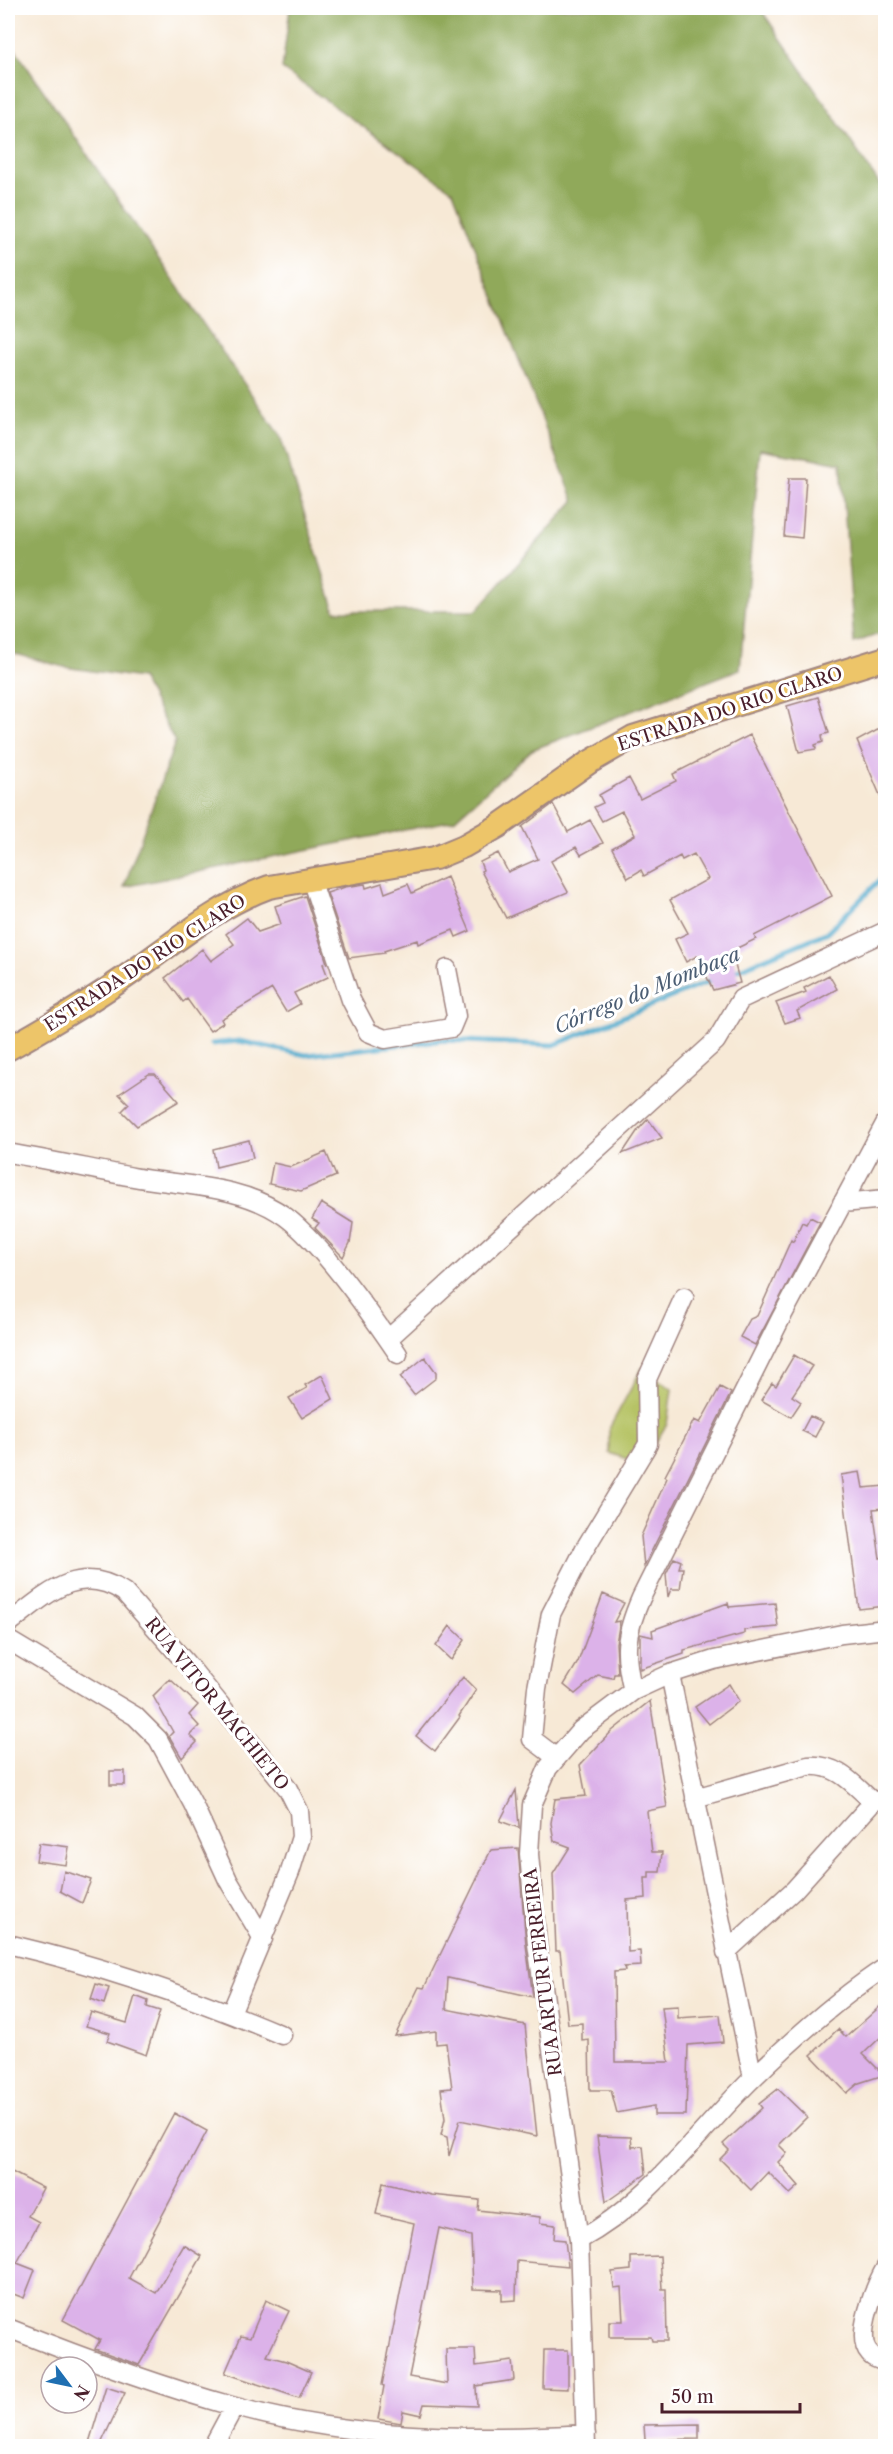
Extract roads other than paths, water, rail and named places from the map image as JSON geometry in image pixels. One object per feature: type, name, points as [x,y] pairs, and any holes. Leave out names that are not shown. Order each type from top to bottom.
[{"type":"main road","name":"ESTRADA DO RIO CLARO","points":[[8,1049],[117,983],[231,903],[269,887],[435,858],[464,846],[496,827],[588,763],[633,737],[885,658]]},
{"type":"street","points":[[311,879],[351,1000],[368,1032],[385,1039],[451,1028],[456,1016],[447,969]]},
{"type":"street","points":[[8,1155],[135,1178],[226,1191],[265,1204],[286,1217],[315,1244],[393,1347],[716,1041],[741,999],[885,932]]},
{"type":"street","points":[[633,1691],[625,1645],[630,1623],[640,1598],[771,1337],[885,1122]]},
{"type":"street","points":[[842,1203],[885,1199]]},
{"type":"street","points":[[557,1758],[532,1739],[537,1688],[551,1614],[584,1550],[648,1444],[647,1379],[684,1297]]},
{"type":"street","name":"RUA VITOR MACHIETO","points":[[8,1624],[61,1586],[83,1579],[99,1580],[123,1592],[193,1671],[288,1789],[299,1811],[302,1838],[263,1940],[231,2013]]},
{"type":"street","name":"RUA ARTUR FERREIRA","points":[[586,2440],[579,2240],[537,1944],[529,1854],[532,1804],[548,1768],[581,1730],[633,1691],[670,1674],[761,1649],[885,1629]]},
{"type":"street","points":[[8,1640],[135,1716],[158,1739],[193,1804],[233,1889],[263,1940]]},
{"type":"street","points":[[670,1674],[753,2078]]},
{"type":"street","points":[[695,1797],[808,1766],[821,1765],[842,1773],[879,1800],[794,1890],[726,1952]]},
{"type":"street","points":[[8,1944],[76,1960],[231,2013],[282,2035]]},
{"type":"street","points":[[579,2240],[614,2217],[655,2181],[753,2078],[843,1999],[885,1967]]},
{"type":"street","points":[[885,2267],[866,2318],[863,2342],[869,2355],[885,2362]]},
{"type":"street","points":[[8,2328],[68,2352],[234,2407],[397,2434],[545,2441],[586,2440]]},
{"type":"street","points":[[213,2446],[234,2407]]},
{"type":"waterway","name":"Córrego do Mombaça","points":[[730,973],[828,932],[886,874]]},
{"type":"waterway","name":"Córrego do Mombaça","points":[[212,1044],[239,1041],[306,1055],[444,1040],[554,1045],[713,980]]}]
